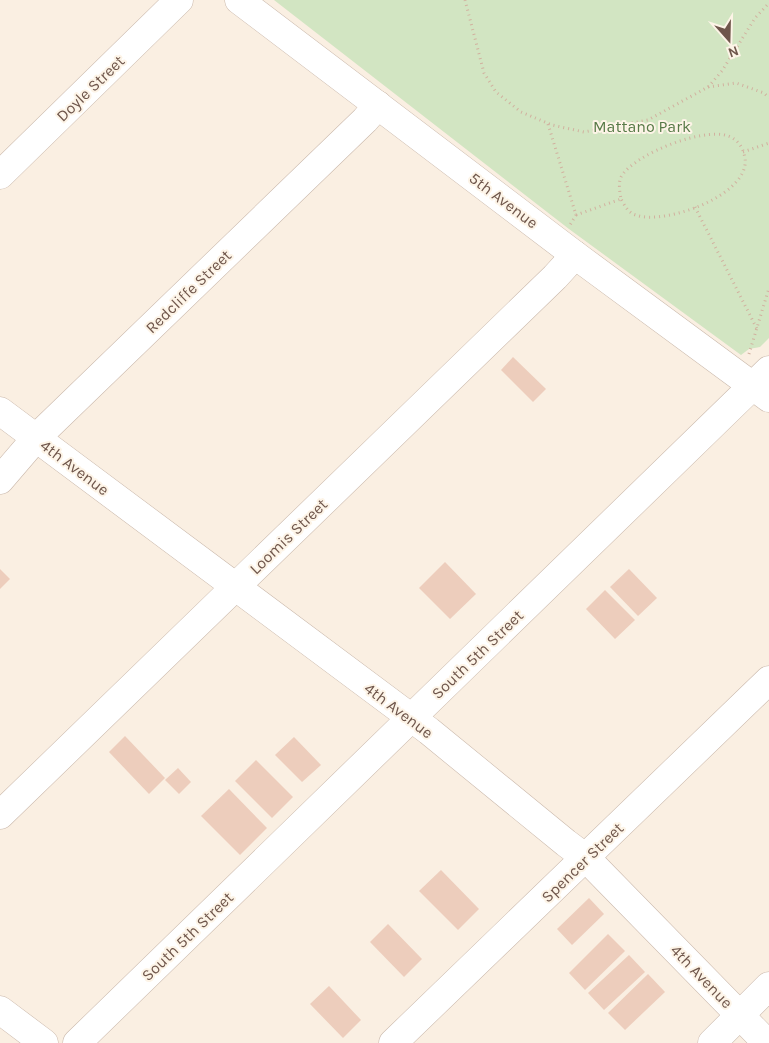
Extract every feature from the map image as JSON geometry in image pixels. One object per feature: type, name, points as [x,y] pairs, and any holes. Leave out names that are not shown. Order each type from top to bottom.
[{"type":"street","name":"Doyle Street","points":[[0,175],[179,0]]},
{"type":"street","name":"5th Avenue","points":[[239,0],[575,255],[759,377]]},
{"type":"street","name":"Redcliffe Street","points":[[0,480],[36,438],[365,120],[378,105]]},
{"type":"street","name":"Loomis Street","points":[[0,815],[555,277],[575,255]]},
{"type":"street","name":"South 5th Street","points":[[77,1043],[759,377]]},
{"type":"street","name":"4th Avenue","points":[[0,411],[411,718],[586,858],[767,1043]]},
{"type":"street","name":"Spencer Street","points":[[393,1043],[769,680]]},
{"type":"street","points":[[712,1043],[769,986]]},
{"type":"street","points":[[0,1010],[44,1043]]},
{"type":"path","points":[[465,0],[484,73],[496,92],[521,112],[548,124],[584,132],[648,120],[708,87],[736,82],[764,93],[769,98]]},
{"type":"path","points":[[708,87],[722,71],[755,18],[769,3]]},
{"type":"path","points":[[548,124],[576,215]]},
{"type":"path","points":[[719,134],[733,138],[743,152],[746,165],[744,174],[723,194],[695,207],[670,216],[648,218],[635,215],[628,210],[621,200],[619,188],[621,177],[638,161],[654,151],[699,136],[719,134]]},
{"type":"path","points":[[743,152],[769,143]]},
{"type":"path","points":[[569,227],[576,215],[621,200]]},
{"type":"path","points":[[695,207],[758,329]]},
{"type":"path","points":[[759,377],[758,329],[769,288]]},
{"type":"green space","name":"Mattano Park","points":[[274,0],[769,0],[769,338],[760,347],[749,349],[741,355],[569,229]]},
{"type":"building","points":[[513,357],[546,389],[533,402],[501,370]]},
{"type":"building","points":[[445,562],[476,594],[450,619],[419,588]]},
{"type":"building","points":[[0,569],[10,579],[0,589]]},
{"type":"building","points":[[629,569],[657,598],[638,616],[610,587]]},
{"type":"building","points":[[605,590],[635,620],[615,639],[586,609]]},
{"type":"building","points":[[125,736],[165,778],[149,794],[109,752]]},
{"type":"building","points":[[294,737],[321,765],[302,782],[275,755]]},
{"type":"building","points":[[256,760],[293,797],[272,818],[235,781]]},
{"type":"building","points":[[178,768],[191,782],[179,794],[165,780]]},
{"type":"building","points":[[229,789],[267,828],[240,855],[201,816]]},
{"type":"building","points":[[441,870],[479,909],[458,930],[419,891]]},
{"type":"building","points":[[589,898],[604,914],[572,945],[557,929]]},
{"type":"building","points":[[388,924],[422,959],[404,977],[370,942]]},
{"type":"building","points":[[608,934],[625,951],[585,990],[569,973]]},
{"type":"building","points":[[629,955],[645,972],[604,1010],[588,993]]},
{"type":"building","points":[[648,974],[665,992],[625,1030],[608,1013]]},
{"type":"building","points":[[329,986],[361,1020],[343,1038],[310,1004]]}]
